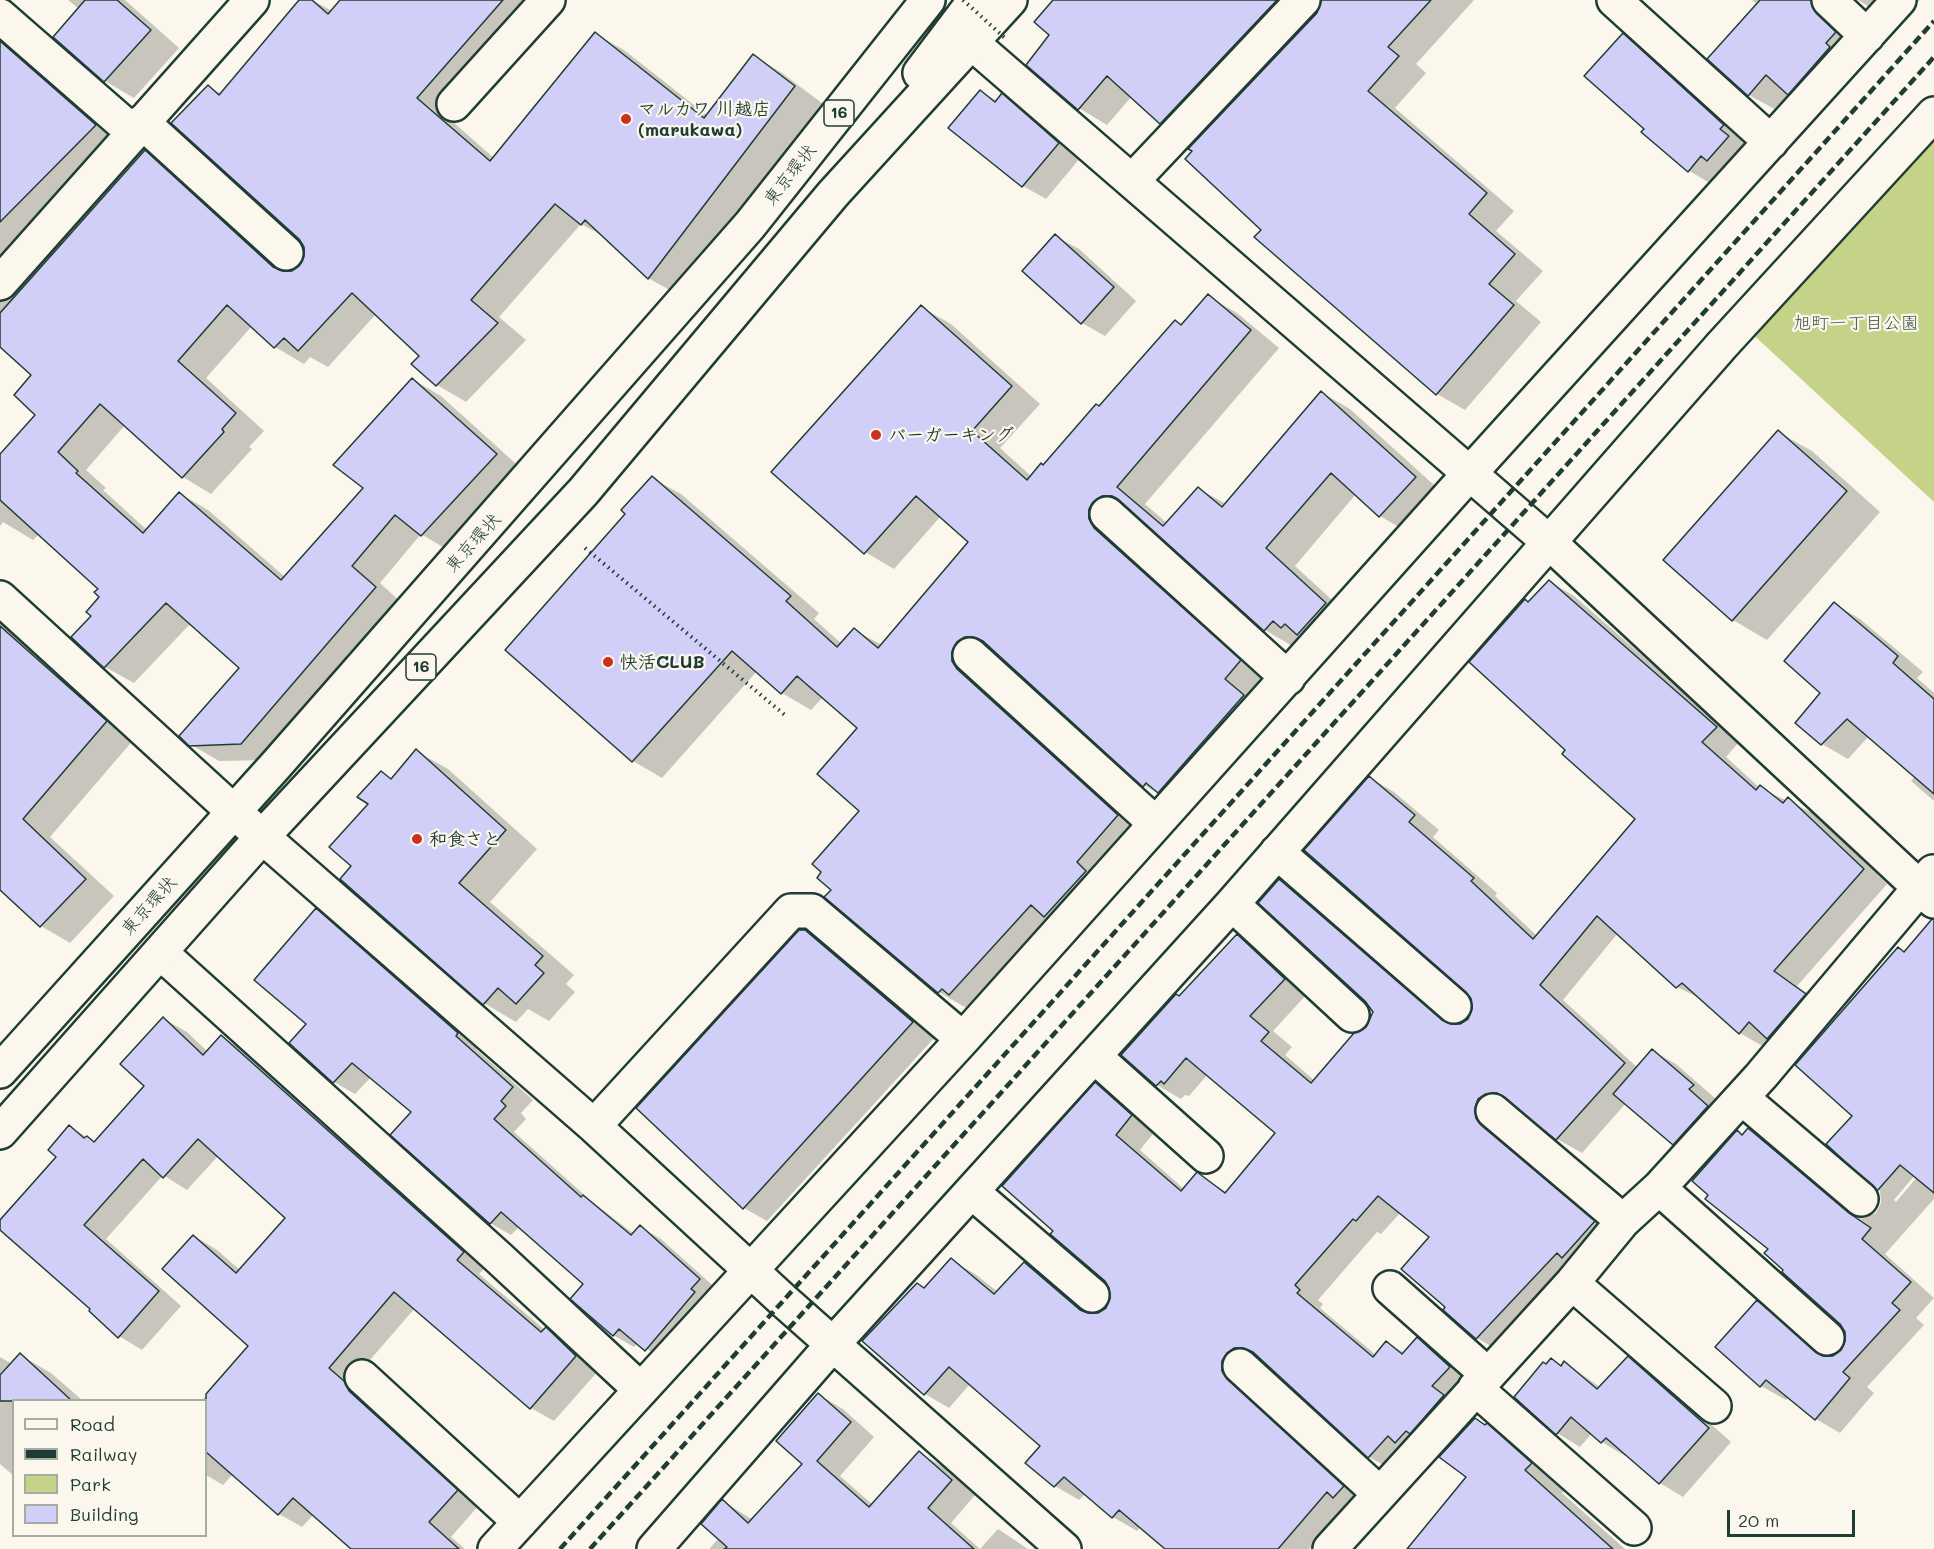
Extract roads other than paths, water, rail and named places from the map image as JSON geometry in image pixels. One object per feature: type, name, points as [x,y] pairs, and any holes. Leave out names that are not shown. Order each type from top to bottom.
[{"type":"main road","points":[[1,279],[252,0]]},
{"type":"main road","points":[[454,104],[549,0]]},
{"type":"main road","name":"東京環状","points":[[0,1071],[234,812],[750,225],[928,0]]},
{"type":"main road","name":"16","points":[[833,194],[975,0]]},
{"type":"main road","name":"16","points":[[0,1132],[262,837],[583,492],[833,194],[1010,0]]},
{"type":"main road","points":[[1132,181],[1303,0]]},
{"type":"main road","points":[[1614,0],[1771,142]]},
{"type":"main road","points":[[1829,0],[1867,36]]},
{"type":"main road","points":[[495,1549],[750,1269],[963,1040],[1470,473],[1899,0]]},
{"type":"main road","points":[[0,16],[138,127],[286,253]]},
{"type":"main road","points":[[972,43],[1550,543],[1929,886],[1742,1098],[1659,1188],[1623,1221],[1572,1283],[1379,1492],[1330,1549]]},
{"type":"main road","points":[[658,1548],[832,1344],[1232,904],[1722,345],[1934,114]]},
{"type":"main road","points":[[1107,514],[1288,678]]},
{"type":"main road","points":[[0,598],[234,812],[594,1126],[832,1344],[1064,1549]]},
{"type":"main road","points":[[970,655],[1155,823]]},
{"type":"main road","points":[[1277,852],[1454,1006]]},
{"type":"main road","points":[[1232,904],[1352,1015]]},
{"type":"main road","points":[[594,1126],[790,910],[812,911],[963,1040]]},
{"type":"main road","points":[[160,953],[500,1258],[641,1390]]},
{"type":"main road","points":[[1094,1056],[1206,1156]]},
{"type":"main road","points":[[1742,1098],[1861,1199]]},
{"type":"main road","points":[[1493,1111],[1623,1221]]},
{"type":"main road","points":[[1659,1188],[1827,1338]]},
{"type":"main road","points":[[972,1192],[1092,1295]]},
{"type":"main road","points":[[1572,1283],[1714,1406]]},
{"type":"main road","points":[[1390,1288],[1634,1528]]},
{"type":"main road","points":[[1240,1366],[1379,1492]]},
{"type":"main road","points":[[362,1377],[520,1522]]},
{"type":"railway","points":[[560,1549],[1934,21]]},
{"type":"railway","points":[[590,1549],[1934,57]]},
{"type":"place","name":"マルカワ 川越店 (marukawa)","points":[[626,119]]},
{"type":"place","name":"バーガーキング","points":[[876,435]]},
{"type":"place","name":"快活CLUB","points":[[608,662]]},
{"type":"place","name":"和食さと","points":[[417,839]]},
{"type":"park label","name":"旭町一丁目公園","points":[[1856,323]]}]
